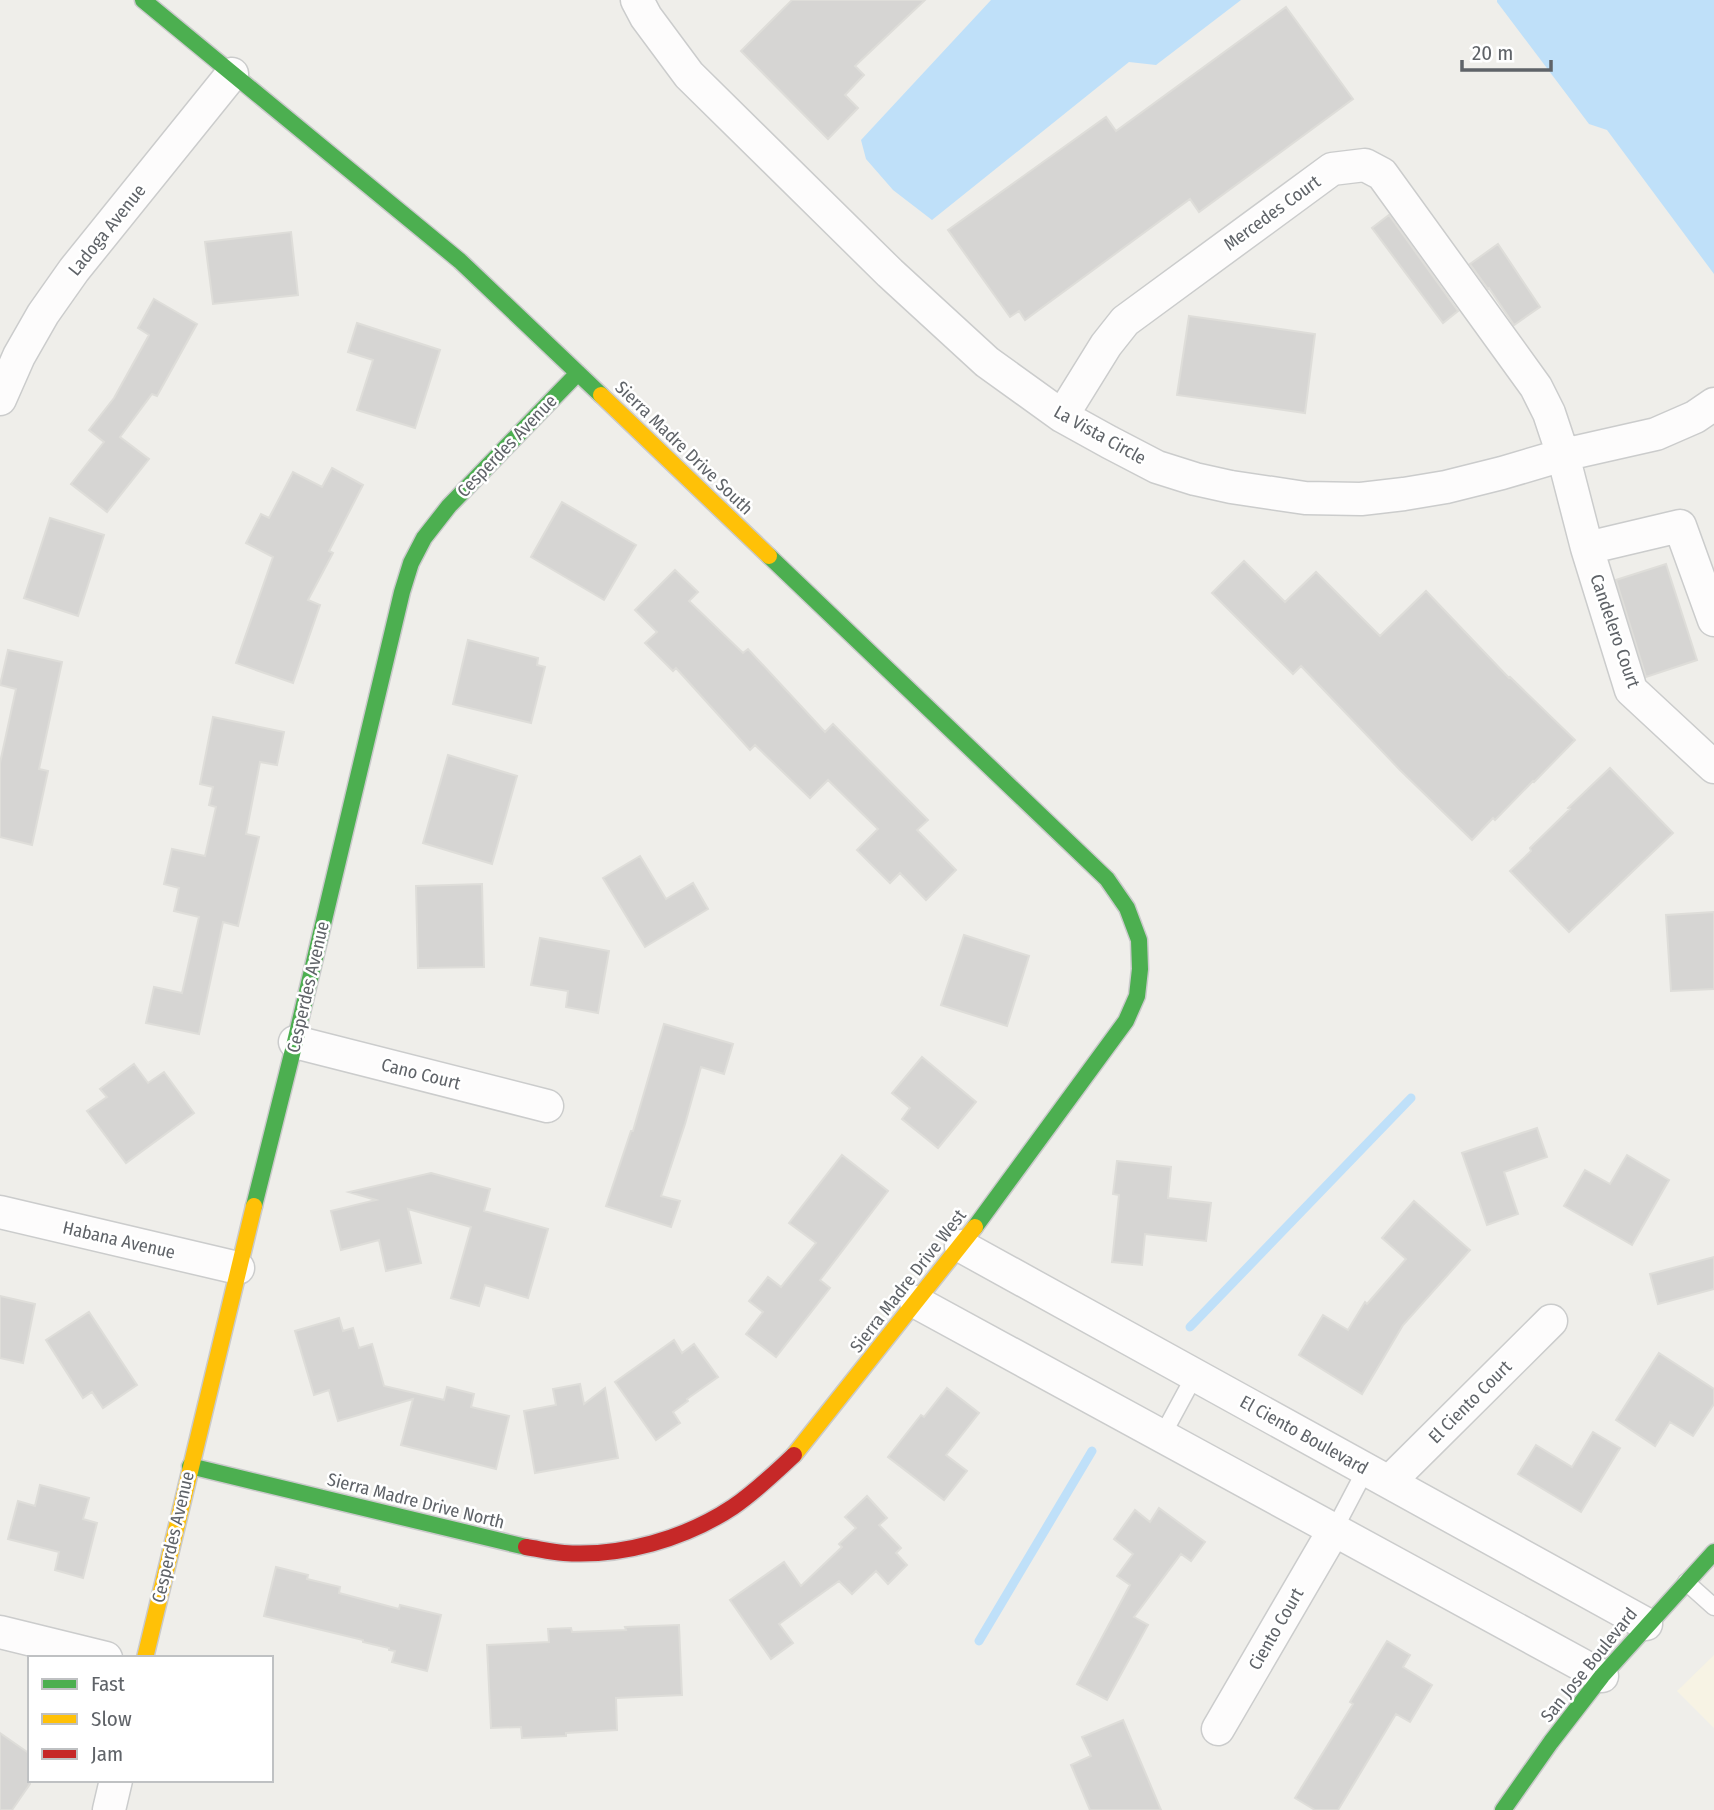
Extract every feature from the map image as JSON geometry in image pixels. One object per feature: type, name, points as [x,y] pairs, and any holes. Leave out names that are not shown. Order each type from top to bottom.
[{"type":"street","name":"Sierra Madre Drive South","points":[[143,0],[460,261],[1107,879],[1127,908],[1139,940],[1140,969]]},
{"type":"street","name":"La Vista Circle","points":[[637,0],[646,17],[689,75],[890,273],[987,362],[1062,416],[1157,467],[1231,488],[1305,498],[1361,499],[1446,487],[1563,455],[1656,434],[1695,417],[1714,404]]},
{"type":"street","name":"Ladoga Avenue","points":[[0,399],[19,356],[43,314],[74,270],[232,74]]},
{"type":"street","name":"Mercedes Court","points":[[1062,416],[1106,345],[1125,321],[1332,169],[1365,165],[1382,174],[1536,387],[1549,413],[1563,455]]},
{"type":"street","name":"Cesperdes Avenue","points":[[145,1656],[411,563],[424,538],[449,506],[578,373]]},
{"type":"street","name":"Candelero Court","points":[[1563,455],[1587,548],[1631,690],[1714,767]]},
{"type":"street","points":[[1587,548],[1680,526],[1714,620]]},
{"type":"street","name":"Sierra Madre Drive West","points":[[635,1546],[677,1534],[721,1514],[767,1481],[795,1454],[961,1246],[1126,1021],[1137,996],[1140,969]]},
{"type":"street","name":"Cano Court","points":[[295,1042],[547,1106]]},
{"type":"street","name":"Habana Avenue","points":[[0,1212],[238,1268]]},
{"type":"street","name":"El Ciento Boulevard","points":[[961,1246],[1646,1624]]},
{"type":"street","points":[[916,1302],[1602,1676]]},
{"type":"street","name":"El Ciento Court","points":[[1377,1476],[1551,1321]]},
{"type":"street","name":"Sierra Madre Drive North","points":[[190,1466],[522,1546],[565,1553],[604,1552],[635,1546]]},
{"type":"street","name":"Ciento Court","points":[[1218,1729],[1334,1530]]},
{"type":"street","name":"San Jose Boulevard","points":[[1503,1810],[1544,1750],[1602,1676],[1646,1624],[1714,1552]]},
{"type":"street","points":[[0,1632],[98,1656]]},
{"type":"street","points":[[109,1810],[116,1782]]},
{"type":"lane","points":[[1162,1436],[1195,1375]]},
{"type":"lane","points":[[1334,1530],[1377,1476]]},
{"type":"lane","points":[[1686,1582],[1714,1607]]},
{"type":"shaded area","points":[[1714,1655],[1714,1728],[1677,1691]]},
{"type":"water","points":[[991,0],[1241,0],[1156,65],[1129,62],[932,220],[893,190],[866,159],[861,140]]},
{"type":"water","points":[[1497,0],[1714,0],[1714,274],[1607,130],[1589,124]]},
{"type":"building","points":[[792,0],[925,0],[855,66],[864,75],[845,95],[858,108],[828,139],[741,51]]},
{"type":"building","points":[[1286,7],[1353,99],[1199,212],[1190,199],[1025,320],[1019,311],[1010,317],[948,230],[1106,117],[1116,131]]},
{"type":"building","points":[[1389,215],[1458,311],[1443,323],[1372,228]]},
{"type":"building","points":[[291,232],[298,295],[213,304],[205,242]]},
{"type":"building","points":[[1498,244],[1540,307],[1514,325],[1470,264]]},
{"type":"building","points":[[154,299],[197,324],[157,396],[152,394],[120,437],[149,459],[107,512],[71,484],[104,442],[89,430],[114,398],[149,335],[138,328]]},
{"type":"building","points":[[1189,316],[1315,334],[1305,413],[1177,395]]},
{"type":"building","points":[[357,323],[440,350],[415,428],[357,410],[373,360],[348,352]]},
{"type":"building","points":[[332,468],[363,485],[329,551],[333,553],[308,600],[320,605],[293,683],[236,663],[273,557],[246,543],[261,514],[269,518],[293,472],[322,487]]},
{"type":"building","points":[[562,502],[636,545],[604,600],[531,557]]},
{"type":"building","points":[[50,518],[104,535],[78,616],[24,598]]},
{"type":"building","points":[[1244,561],[1285,602],[1316,572],[1380,636],[1426,591],[1509,678],[1575,740],[1472,840],[1400,770],[1301,666],[1293,674],[1212,593]]},
{"type":"building","points":[[1666,564],[1697,660],[1646,677],[1616,580]]},
{"type":"building","points":[[675,570],[698,592],[689,601],[743,653],[748,649],[825,732],[833,724],[928,820],[917,830],[956,870],[926,900],[900,873],[890,883],[857,850],[878,829],[828,780],[810,798],[755,745],[750,750],[676,668],[673,671],[645,643],[657,632],[635,610]]},
{"type":"building","points":[[468,640],[538,658],[537,665],[545,667],[531,723],[453,704]]},
{"type":"building","points":[[8,650],[62,662],[39,769],[48,771],[32,845],[0,837],[0,763],[16,689],[0,685]]},
{"type":"building","points":[[213,717],[284,732],[277,765],[260,762],[246,834],[259,837],[238,926],[223,922],[199,1034],[146,1023],[154,987],[182,993],[199,917],[174,911],[179,888],[164,884],[172,849],[205,856],[216,807],[209,805],[213,787],[200,784]]},
{"type":"building","points":[[448,755],[517,776],[492,864],[423,843]]},
{"type":"building","points":[[1610,768],[1673,833],[1569,932],[1510,871],[1570,809],[1568,808]]},
{"type":"building","points":[[640,856],[666,899],[693,883],[708,909],[645,947],[603,878]]},
{"type":"building","points":[[482,884],[484,967],[418,968],[416,886]]},
{"type":"building","points":[[1714,912],[1714,989],[1671,991],[1666,915]]},
{"type":"building","points":[[964,935],[1029,956],[1007,1026],[941,1005]]},
{"type":"building","points":[[540,938],[609,951],[598,1013],[566,1007],[568,991],[531,985]]},
{"type":"building","points":[[664,1024],[733,1044],[724,1074],[701,1067],[661,1196],[680,1201],[671,1227],[606,1206],[633,1131]]},
{"type":"building","points":[[922,1057],[976,1102],[938,1148],[902,1119],[910,1108],[892,1093]]},
{"type":"building","points":[[134,1064],[148,1083],[164,1072],[194,1113],[126,1163],[87,1111],[107,1097],[100,1089]]},
{"type":"building","points":[[1537,1128],[1547,1157],[1504,1172],[1518,1214],[1487,1225],[1462,1153]]},
{"type":"building","points":[[842,1155],[888,1191],[820,1280],[830,1288],[776,1357],[746,1334],[763,1312],[749,1301],[768,1277],[781,1287],[816,1243],[789,1223]]},
{"type":"building","points":[[1627,1155],[1669,1180],[1632,1245],[1564,1206],[1585,1170],[1610,1184]]},
{"type":"building","points":[[1117,1161],[1171,1167],[1168,1198],[1211,1203],[1206,1241],[1145,1234],[1142,1265],[1112,1262],[1119,1195],[1113,1194]]},
{"type":"building","points":[[431,1173],[490,1189],[484,1211],[548,1229],[528,1298],[485,1285],[479,1306],[451,1298],[471,1227],[408,1209],[421,1263],[386,1271],[379,1240],[341,1250],[331,1211],[376,1200],[349,1192]]},
{"type":"building","points":[[1414,1201],[1470,1250],[1403,1325],[1362,1394],[1299,1355],[1323,1315],[1348,1330],[1365,1302],[1367,1304],[1406,1259],[1382,1238]]},
{"type":"building","points":[[1714,1257],[1714,1289],[1658,1304],[1650,1274]]},
{"type":"building","points":[[0,1296],[35,1304],[23,1363],[0,1358]]},
{"type":"building","points":[[89,1312],[137,1385],[103,1408],[92,1392],[83,1398],[46,1340]]},
{"type":"building","points":[[339,1318],[343,1331],[353,1328],[359,1348],[372,1344],[384,1386],[444,1400],[447,1387],[474,1394],[471,1407],[509,1416],[496,1469],[401,1445],[413,1399],[338,1421],[329,1390],[314,1395],[295,1331]]},
{"type":"building","points":[[674,1340],[682,1353],[694,1344],[718,1377],[673,1412],[680,1423],[656,1440],[615,1382]]},
{"type":"building","points":[[1659,1353],[1714,1389],[1714,1404],[1693,1436],[1670,1422],[1655,1446],[1616,1420]]},
{"type":"building","points":[[580,1384],[584,1404],[605,1388],[618,1458],[535,1473],[524,1411],[556,1405],[553,1389]]},
{"type":"building","points":[[947,1388],[979,1413],[946,1455],[967,1471],[944,1500],[888,1457],[921,1415],[924,1417]]},
{"type":"building","points":[[1593,1432],[1620,1448],[1581,1512],[1518,1474],[1536,1445],[1572,1467]]},
{"type":"building","points":[[40,1485],[89,1498],[83,1519],[97,1523],[83,1578],[55,1570],[59,1552],[8,1539],[18,1501],[35,1506]]},
{"type":"building","points":[[867,1496],[887,1518],[879,1525],[901,1548],[896,1553],[907,1565],[888,1584],[876,1571],[852,1594],[839,1581],[779,1624],[793,1643],[771,1659],[730,1600],[784,1562],[801,1586],[842,1547],[839,1544],[856,1528],[845,1517]]},
{"type":"building","points":[[1159,1508],[1205,1542],[1191,1561],[1181,1554],[1134,1617],[1148,1625],[1107,1700],[1077,1684],[1130,1585],[1117,1576],[1133,1554],[1114,1539],[1135,1510],[1150,1522]]},
{"type":"building","points":[[276,1567],[308,1575],[307,1579],[340,1587],[339,1593],[399,1609],[400,1605],[441,1615],[427,1671],[392,1662],[395,1651],[389,1648],[264,1616]]},
{"type":"building","points":[[679,1625],[682,1695],[616,1698],[617,1730],[522,1738],[521,1727],[491,1728],[487,1645],[549,1642],[548,1629],[571,1628],[572,1632]]},
{"type":"building","points":[[1387,1641],[1410,1655],[1403,1667],[1432,1685],[1410,1722],[1396,1714],[1338,1810],[1315,1810],[1295,1798],[1353,1704],[1350,1702]]},
{"type":"building","points":[[1123,1720],[1161,1810],[1090,1810],[1071,1765],[1091,1756],[1082,1737]]},
{"type":"building","points":[[0,1733],[28,1753],[30,1784],[12,1810],[0,1810]]},
{"type":"waterway","points":[[1190,1327],[1411,1098]]},
{"type":"waterway","points":[[979,1641],[1092,1451]]},
{"type":"traffic: fast","points":[[143,0],[460,261],[601,395]]},
{"type":"traffic: fast","points":[[254,1206],[411,563],[424,538],[449,506],[578,373]]},
{"type":"traffic: fast","points":[[769,556],[1107,879],[1127,908],[1139,940],[1137,996],[1126,1021],[975,1227]]},
{"type":"traffic: fast","points":[[190,1466],[526,1547]]},
{"type":"traffic: fast","points":[[1503,1810],[1602,1676],[1714,1552]]},
{"type":"traffic: slow","points":[[601,395],[769,556]]},
{"type":"traffic: slow","points":[[145,1656],[254,1206]]},
{"type":"traffic: slow","points":[[794,1455],[975,1227]]},
{"type":"traffic: jam","points":[[526,1547],[564,1553],[608,1552],[673,1537],[733,1507],[794,1455]]}]
